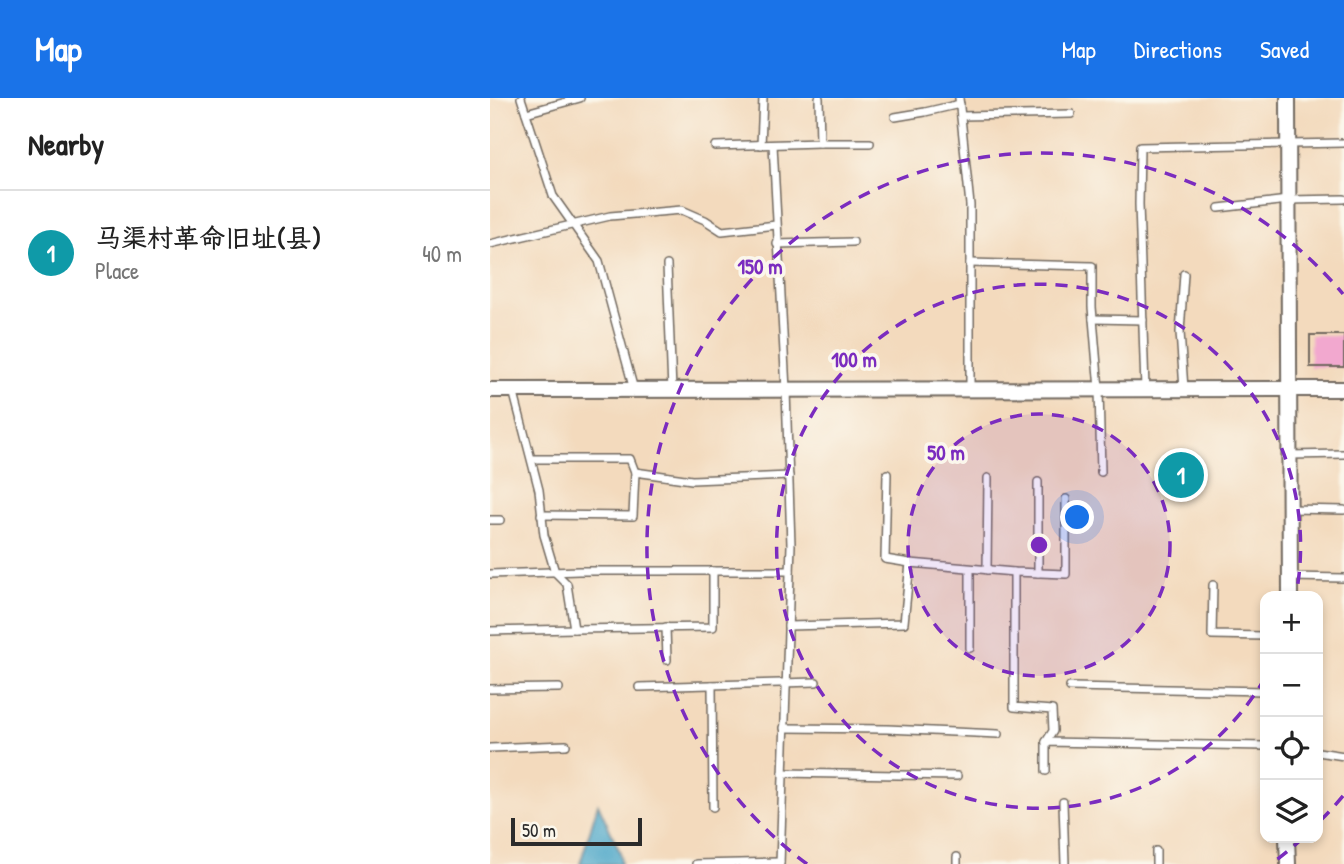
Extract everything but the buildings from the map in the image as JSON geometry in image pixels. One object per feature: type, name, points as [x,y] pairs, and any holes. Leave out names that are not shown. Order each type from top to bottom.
[{"type":"street","points":[[1288,98],[1291,591]]},
{"type":"street","points":[[490,390],[1344,389]]},
{"type":"street","points":[[1287,843],[1289,864]]},
{"type":"lane","points":[[521,98],[553,196],[599,261],[634,390]]},
{"type":"lane","points":[[526,113],[580,98]]},
{"type":"lane","points":[[761,145],[763,98]]},
{"type":"lane","points":[[819,98],[820,144]]},
{"type":"lane","points":[[895,117],[925,112],[959,101],[970,205],[970,390]]},
{"type":"lane","points":[[961,116],[1071,114]]},
{"type":"lane","points":[[715,146],[870,143]]},
{"type":"lane","points":[[1145,389],[1139,204],[1140,147],[1344,143]]},
{"type":"lane","points":[[696,864],[780,863],[790,571],[786,390],[773,145]]},
{"type":"lane","points":[[1219,208],[1288,200],[1344,199]]},
{"type":"lane","points":[[490,244],[610,216],[681,210],[722,231],[776,225]]},
{"type":"lane","points":[[777,244],[853,242]]},
{"type":"lane","points":[[970,263],[1092,266],[1101,472]]},
{"type":"lane","points":[[667,265],[672,390]]},
{"type":"lane","points":[[1184,274],[1180,332],[1184,389]]},
{"type":"lane","points":[[1093,319],[1143,320]]},
{"type":"lane","points":[[513,390],[532,459],[544,535],[555,572],[567,584],[574,629]]},
{"type":"lane","points":[[1289,455],[1344,454]]},
{"type":"lane","points":[[532,459],[630,459],[635,472],[633,516],[541,515]]},
{"type":"lane","points":[[635,472],[692,480],[789,476]]},
{"type":"lane","points":[[887,474],[885,559],[910,564],[1066,574],[1066,499]]},
{"type":"lane","points":[[987,570],[988,478]]},
{"type":"lane","points":[[1038,482],[1038,573]]},
{"type":"lane","points":[[1290,509],[1344,510]]},
{"type":"lane","points":[[490,520],[500,520]]},
{"type":"lane","points":[[788,626],[904,624],[910,564]]},
{"type":"lane","points":[[970,569],[970,648]]},
{"type":"lane","points":[[490,631],[713,627],[713,571]]},
{"type":"lane","points":[[490,574],[790,571]]},
{"type":"lane","points":[[1014,572],[1014,707],[1052,710],[1053,731],[1046,742],[1046,771]]},
{"type":"lane","points":[[1292,577],[1344,578]]},
{"type":"lane","points":[[1213,585],[1212,635],[1260,636]]},
{"type":"lane","points":[[666,627],[667,660]]},
{"type":"lane","points":[[639,687],[816,682]]},
{"type":"lane","points":[[712,685],[713,807]]},
{"type":"lane","points":[[1070,687],[1260,691]]},
{"type":"lane","points":[[490,689],[559,688]]},
{"type":"lane","points":[[784,728],[998,734]]},
{"type":"lane","points":[[1046,742],[1260,746]]},
{"type":"lane","points":[[490,748],[566,745]]},
{"type":"lane","points":[[1323,753],[1344,756]]},
{"type":"lane","points":[[783,774],[957,776]]},
{"type":"lane","points":[[1063,802],[1065,864]]},
{"type":"lane","points":[[1156,851],[1156,864]]},
{"type":"water","points":[[598,804],[620,852],[621,864],[580,864]]},
{"type":"place","name":"马渠村革命旧址(县)","points":[[1181,475]]}]
